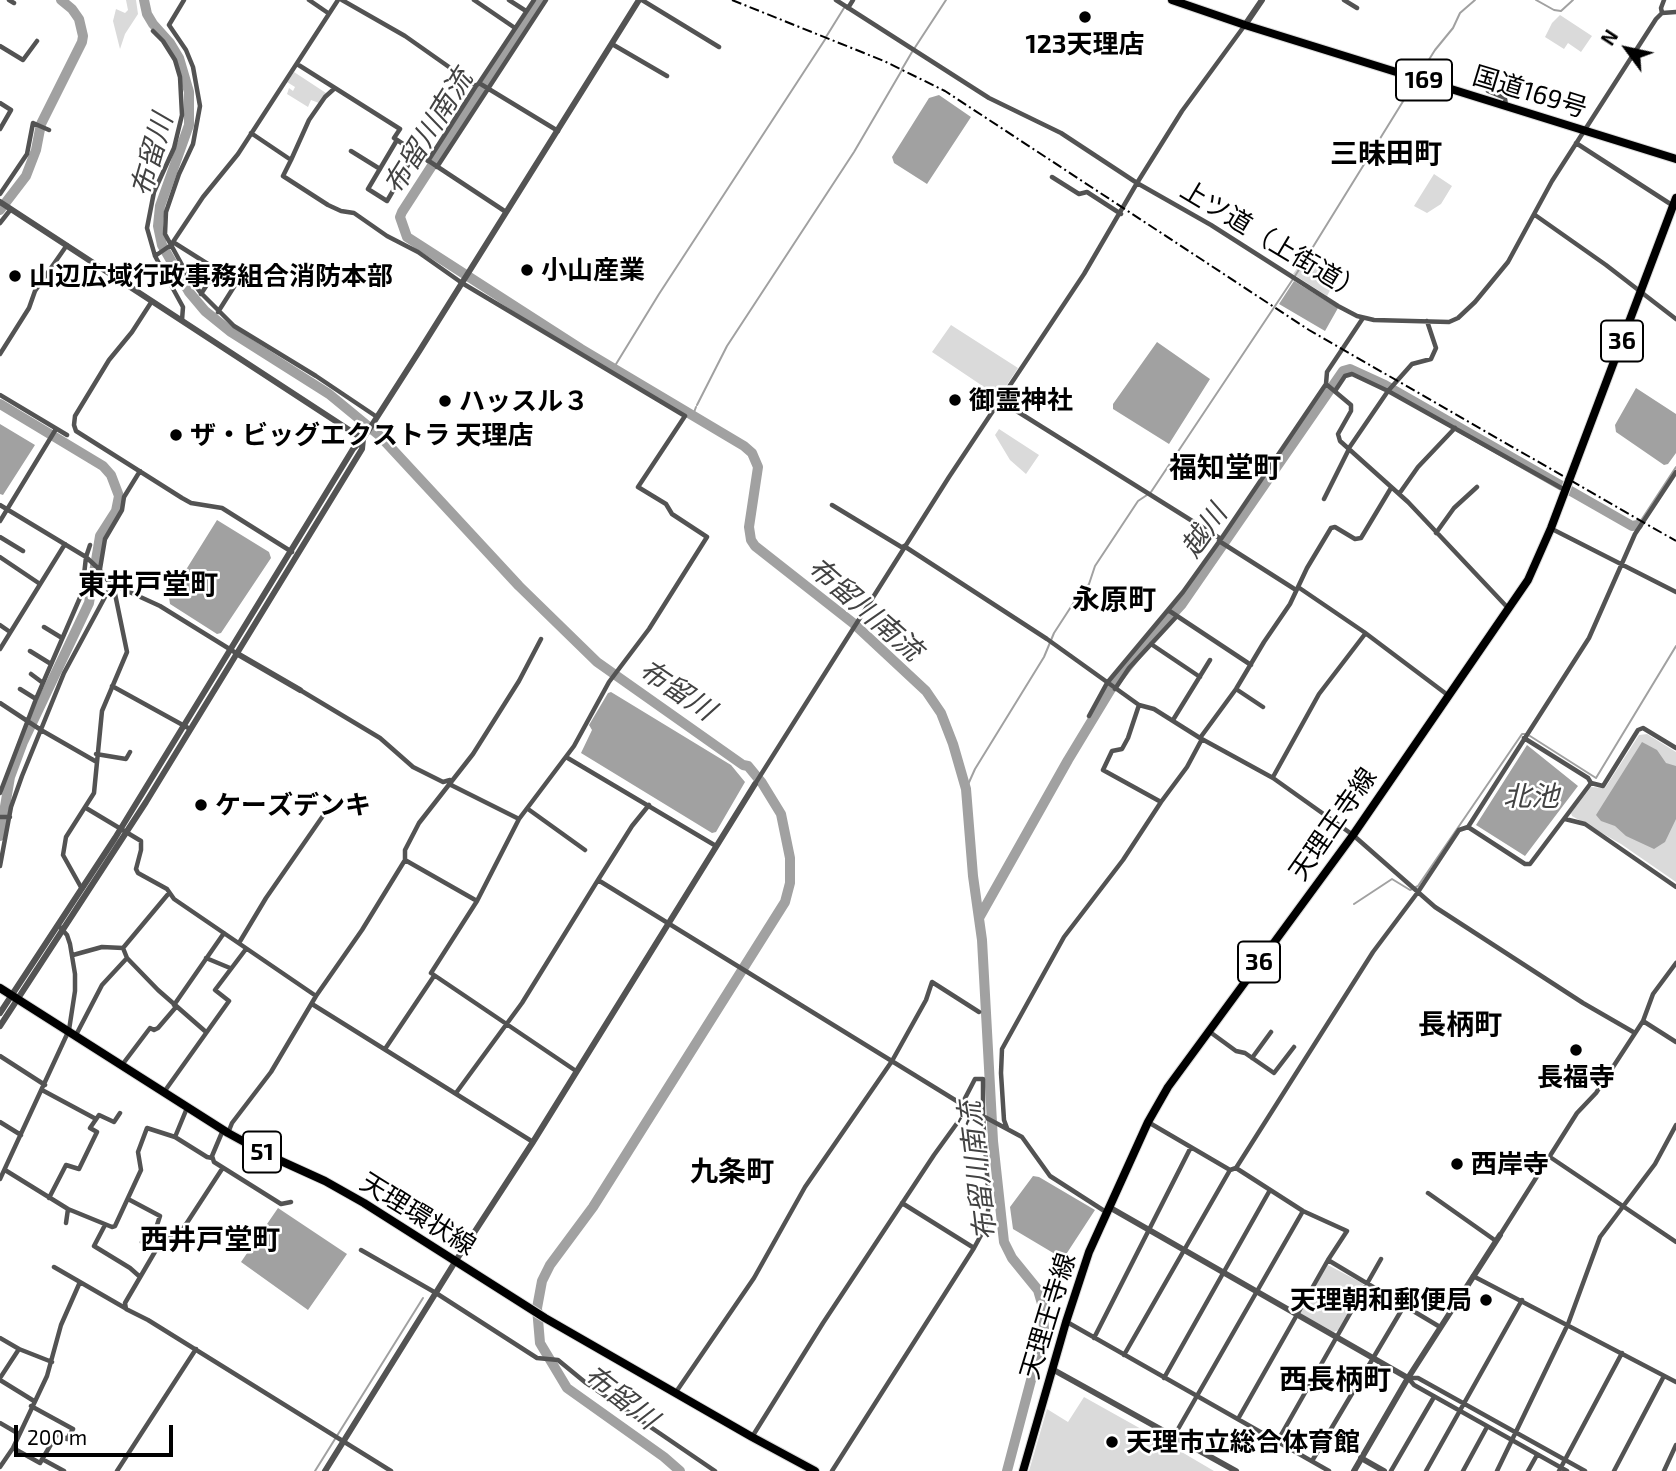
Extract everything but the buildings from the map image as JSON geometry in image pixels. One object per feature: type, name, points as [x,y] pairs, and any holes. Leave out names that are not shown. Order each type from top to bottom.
[{"type":"main road","name":"国道169号","points":[[1172,0],[1245,26],[1676,159]]},
{"type":"main road","name":"天理王寺線","points":[[1023,1471],[1089,1252],[1147,1122],[1168,1087],[1353,835],[1535,567],[1675,204]]},
{"type":"main road","name":"天理環状線","points":[[0,988],[187,1108],[270,1156],[325,1181],[364,1203],[528,1308],[815,1471]]},
{"type":"street","points":[[184,0],[169,25],[186,50],[193,67],[200,106],[193,144],[166,212],[165,234],[187,274],[218,312],[234,326],[316,376],[375,419]]},
{"type":"street","points":[[309,0],[328,13]]},
{"type":"street","points":[[156,255],[171,244],[203,197],[238,154],[328,13],[340,0],[405,36],[477,84],[558,131]]},
{"type":"street","points":[[474,0],[515,29]]},
{"type":"street","points":[[509,0],[526,12]]},
{"type":"street","points":[[428,161],[534,0]]},
{"type":"street","points":[[437,167],[546,0]]},
{"type":"street","points":[[0,1026],[15,998],[124,830],[293,553],[353,449],[364,438],[640,0],[719,47]]},
{"type":"street","name":"上ツ道（上街道）","points":[[836,0],[987,96],[1061,133],[1137,183],[1211,225],[1338,306],[1363,318],[1374,320],[1449,322],[1458,318],[1475,302],[1508,262],[1552,181],[1662,13],[1664,0]]},
{"type":"street","points":[[848,8],[853,0]]},
{"type":"street","points":[[325,1471],[904,547],[1084,274],[1188,103],[1262,0]]},
{"type":"street","points":[[1344,0],[1357,8]]},
{"type":"street","points":[[1662,13],[1676,12]]},
{"type":"street","points":[[153,31],[175,60],[182,99],[180,130],[154,192],[147,228],[156,255],[183,307],[181,320]]},
{"type":"street","points":[[0,46],[23,60],[37,41]]},
{"type":"street","points":[[612,44],[667,76]]},
{"type":"street","points":[[297,64],[400,129],[394,138],[506,212]]},
{"type":"street","points":[[335,88],[309,120],[283,176],[328,205],[354,213],[462,282],[685,416],[638,487],[666,504],[672,514],[707,537],[649,629],[609,682],[566,757],[519,819],[477,901],[431,973],[576,1070]]},
{"type":"street","points":[[1488,90],[1505,98],[1506,106]]},
{"type":"street","points":[[0,103],[11,110],[0,129]]},
{"type":"street","points":[[0,194],[23,164],[33,123],[48,129]]},
{"type":"street","points":[[251,133],[291,160]]},
{"type":"street","points":[[397,140],[368,189],[387,201],[415,153]]},
{"type":"street","points":[[1576,143],[1675,204]]},
{"type":"street","points":[[351,152],[380,169]]},
{"type":"street","points":[[1052,177],[1079,194],[1087,192],[1121,214]]},
{"type":"street","points":[[0,202],[364,438]]},
{"type":"street","points":[[0,223],[10,208]]},
{"type":"street","points":[[1535,215],[1676,319]]},
{"type":"street","points":[[171,244],[238,282],[218,312]]},
{"type":"street","points":[[0,354],[29,308],[35,292],[67,245]]},
{"type":"street","points":[[201,294],[217,269]]},
{"type":"street","points":[[152,302],[108,360],[74,421],[76,432],[191,503],[222,508],[293,553]]},
{"type":"street","points":[[1088,716],[1107,684],[1168,610],[1220,540],[1326,384],[1327,372],[1363,318]]},
{"type":"street","points":[[1324,499],[1349,449],[1388,391],[1412,364],[1431,359],[1435,353],[1435,344],[1427,329],[1427,321]]},
{"type":"street","points":[[1335,391],[1346,376],[1352,374],[1566,487]]},
{"type":"street","points":[[1326,384],[1351,405],[1351,411],[1338,434],[1340,440],[1399,494],[1508,608]]},
{"type":"street","points":[[0,395],[67,435]]},
{"type":"street","points":[[999,400],[1297,589],[1449,696]]},
{"type":"street","points":[[1399,494],[1418,467],[1455,428]]},
{"type":"street","points":[[0,520],[56,429]]},
{"type":"street","points":[[99,569],[105,539],[122,510],[124,496],[140,471]]},
{"type":"street","points":[[1124,1355],[1230,1170],[1236,1168],[1373,952],[1459,831],[1468,827],[1589,638],[1635,534],[1676,472]]},
{"type":"street","points":[[1436,533],[1454,508],[1477,487]]},
{"type":"street","points":[[1005,1128],[1002,1049],[1064,937],[1123,860],[1187,767],[1201,739],[1290,604],[1331,528],[1335,527],[1355,539],[1361,538],[1391,488]]},
{"type":"street","points":[[0,505],[65,544],[99,569],[111,584],[127,652],[102,711],[95,761],[95,787],[86,808],[66,837],[63,855],[84,891]]},
{"type":"street","points":[[832,505],[904,547],[1047,639],[1139,705],[1154,709],[1201,739],[1273,778],[1353,835],[1435,907],[1550,982],[1635,1033]]},
{"type":"street","points":[[1550,528],[1676,592]]},
{"type":"street","points":[[0,537],[23,551]]},
{"type":"street","points":[[0,649],[65,544]]},
{"type":"street","points":[[0,793],[36,699],[82,593],[90,545]]},
{"type":"street","points":[[0,558],[40,584]]},
{"type":"street","points":[[111,584],[160,606],[380,738],[413,766],[443,782],[451,780]]},
{"type":"street","points":[[0,866],[14,796],[64,673],[111,584]]},
{"type":"street","points":[[1168,610],[1251,665]]},
{"type":"street","points":[[1115,689],[1129,668],[1177,616]]},
{"type":"street","points":[[0,625],[10,632]]},
{"type":"street","points":[[44,627],[62,638]]},
{"type":"street","points":[[1273,778],[1319,694],[1364,634]]},
{"type":"street","points":[[1144,638],[1200,677]]},
{"type":"street","points":[[212,1158],[226,1131],[271,1072],[316,996],[362,930],[405,860],[405,850],[419,823],[473,754],[519,681],[541,639]]},
{"type":"street","points":[[30,651],[51,664]]},
{"type":"street","points":[[1173,720],[1210,660]]},
{"type":"street","points":[[31,674],[43,683]]},
{"type":"street","points":[[113,686],[186,727]]},
{"type":"street","points":[[20,689],[36,699]]},
{"type":"street","points":[[1236,689],[1263,707]]},
{"type":"street","points":[[0,703],[95,761]]},
{"type":"street","points":[[1139,705],[1122,749],[1112,751],[1103,770],[1161,802]]},
{"type":"street","points":[[1524,738],[1588,778],[1591,783],[1603,786],[1641,729],[1676,748]]},
{"type":"street","points":[[96,754],[126,760],[130,752]]},
{"type":"street","points":[[566,757],[716,846]]},
{"type":"street","points":[[451,780],[451,785],[519,819]]},
{"type":"street","points":[[1468,827],[1525,864],[1530,864],[1591,783]]},
{"type":"street","points":[[456,1093],[522,1003],[632,826],[649,805]]},
{"type":"street","points":[[86,808],[141,841],[136,869],[138,873],[167,889],[174,899],[316,996]]},
{"type":"street","points":[[528,809],[585,850]]},
{"type":"street","points":[[239,943],[266,898],[327,810]]},
{"type":"street","points":[[0,817],[9,817]]},
{"type":"street","points":[[1565,819],[1585,824],[1676,887]]},
{"type":"street","points":[[405,860],[477,901]]},
{"type":"street","points":[[598,880],[968,1108],[1022,1137],[1056,1181],[1148,1229],[1408,1378],[1414,1385],[1434,1397],[1567,1471]]},
{"type":"street","points":[[123,948],[169,893]]},
{"type":"street","points":[[61,928],[70,944],[72,955],[75,991],[73,1033]]},
{"type":"street","points":[[121,1065],[150,1028],[158,1028],[225,933]]},
{"type":"street","points":[[72,955],[102,947],[123,948]]},
{"type":"street","points":[[123,948],[127,958],[175,1006],[206,1031]]},
{"type":"street","points":[[163,1093],[229,1001],[215,990],[246,949]]},
{"type":"street","points":[[0,1179],[43,1088],[73,1033],[102,985],[127,958]]},
{"type":"street","points":[[206,958],[230,968]]},
{"type":"street","points":[[1354,1471],[1440,1327],[1577,1113],[1597,1093],[1643,1021],[1653,994],[1676,963]]},
{"type":"street","points":[[385,1049],[434,976]]},
{"type":"street","points":[[676,1393],[754,1278],[805,1187],[892,1061],[926,1000],[932,982],[979,1012]]},
{"type":"street","points":[[0,1013],[15,998]]},
{"type":"street","points":[[312,1004],[533,1142]]},
{"type":"street","points":[[1643,1021],[1676,1042]]},
{"type":"street","points":[[1209,1031],[1236,1051],[1275,1073],[1294,1047]]},
{"type":"street","points":[[1252,1058],[1271,1031]]},
{"type":"street","points":[[0,1056],[43,1088],[96,1119]]},
{"type":"street","points":[[832,1471],[986,1226],[989,1203],[983,1079],[975,1079],[962,1104]]},
{"type":"street","points":[[175,1138],[187,1108]]},
{"type":"street","points":[[752,1437],[823,1323],[968,1108]]},
{"type":"street","points":[[49,1198],[66,1165],[79,1169],[97,1132],[90,1128],[96,1119],[100,1115],[114,1122],[120,1113]]},
{"type":"street","points":[[0,1122],[21,1135]]},
{"type":"street","points":[[1147,1122],[1230,1170]]},
{"type":"street","points":[[1497,1471],[1568,1324],[1600,1237],[1655,1164],[1676,1125]]},
{"type":"street","points":[[5,1170],[68,1209],[105,1225],[116,1226],[141,1170],[138,1152],[147,1128],[175,1138],[212,1158],[222,1169],[281,1204],[291,1202]]},
{"type":"street","points":[[1094,1338],[1191,1147]]},
{"type":"street","points":[[1550,1157],[1676,1242]]},
{"type":"street","points":[[1236,1168],[1303,1211],[1347,1231],[1238,1419]]},
{"type":"street","points":[[142,1242],[149,1232],[163,1238],[175,1238],[179,1235],[222,1169]]},
{"type":"street","points":[[1164,1378],[1270,1190]]},
{"type":"street","points":[[1428,1194],[1498,1238]]},
{"type":"street","points":[[128,1199],[160,1216],[153,1234]]},
{"type":"street","points":[[902,1203],[974,1248]]},
{"type":"street","points":[[66,1223],[68,1209]]},
{"type":"street","points":[[1174,1436],[1303,1211]]},
{"type":"street","points":[[105,1225],[94,1246],[139,1276]]},
{"type":"street","points":[[126,1309],[125,1303],[139,1276],[163,1238]]},
{"type":"street","points":[[362,1250],[436,1293],[537,1358],[558,1360],[586,1383],[716,1471]]},
{"type":"street","points":[[1277,1441],[1381,1259]]},
{"type":"street","points":[[1328,1260],[1440,1327]]},
{"type":"street","points":[[54,1267],[196,1349],[391,1471]]},
{"type":"street","points":[[1473,1276],[1676,1382]]},
{"type":"street","points":[[0,1466],[13,1448],[52,1362],[61,1325],[80,1282]]},
{"type":"street","points":[[1426,1471],[1522,1300]]},
{"type":"street","points":[[1312,1461],[1404,1306]]},
{"type":"street","points":[[1066,1322],[1329,1471]]},
{"type":"street","points":[[0,1338],[52,1362]]},
{"type":"street","points":[[13,1448],[40,1463],[57,1434],[67,1439],[73,1429],[0,1379],[19,1349]]},
{"type":"street","points":[[117,1471],[196,1349]]},
{"type":"street","points":[[1560,1469],[1622,1353]]},
{"type":"street","points":[[1052,1369],[1236,1471]]},
{"type":"street","points":[[1614,1471],[1664,1376]]},
{"type":"street","points":[[1408,1378],[1418,1378],[1585,1471]]},
{"type":"street","points":[[1391,1471],[1434,1397]]},
{"type":"street","points":[[0,1423],[19,1434]]},
{"type":"street","points":[[1462,1471],[1488,1427]]},
{"type":"street","points":[[1664,1471],[1676,1445]]},
{"type":"street","points":[[1528,1471],[1537,1455]]},
{"type":"street","points":[[1361,1458],[1384,1471]]},
{"type":"street","points":[[42,1459],[64,1471]]},
{"type":"shaded area","points":[[126,0],[136,0],[138,14],[125,34],[120,49],[113,21],[116,9],[125,13],[128,10]]},
{"type":"shaded area","points":[[1560,15],[1592,36],[1581,52],[1568,43],[1564,49],[1545,37],[1552,23]]},
{"type":"shaded area","points":[[294,72],[326,93],[319,103],[311,100],[308,107],[287,94],[289,88],[293,91],[295,87],[287,82]]},
{"type":"shaded area","points":[[1434,174],[1452,186],[1441,204],[1427,213],[1414,206]]},
{"type":"shaded area","points":[[1303,260],[1336,279],[1327,296],[1293,274]]},
{"type":"shaded area","points":[[951,325],[1018,368],[999,397],[932,352]]},
{"type":"shaded area","points":[[999,429],[1039,455],[1026,474],[1010,460],[995,435]]},
{"type":"shaded area","points":[[1647,734],[1676,752],[1676,882],[1571,813],[1591,787],[1605,788],[1639,735]]},
{"type":"shaded area","points":[[1326,1264],[1365,1287],[1341,1329],[1334,1332],[1299,1313]]},
{"type":"shaded area","points":[[1084,1397],[1214,1471],[1029,1471],[1047,1409],[1068,1422]]},
{"type":"water","points":[[939,95],[971,117],[927,184],[894,163],[892,157],[929,98]]},
{"type":"water","points":[[1294,281],[1338,308],[1325,331],[1279,304]]},
{"type":"water","points":[[1157,342],[1210,379],[1169,444],[1113,409],[1113,404]]},
{"type":"water","points":[[1636,388],[1676,414],[1676,453],[1668,464],[1664,465],[1616,432],[1615,425]]},
{"type":"water","points":[[0,424],[35,445],[3,495],[0,494]]},
{"type":"water","points":[[217,520],[269,552],[271,558],[221,633],[217,634],[170,604],[169,597]]},
{"type":"water","points":[[611,692],[731,765],[745,782],[716,832],[712,833],[581,753],[592,730],[589,725]]},
{"type":"water","points":[[1642,742],[1657,750],[1666,763],[1676,766],[1676,819],[1665,842],[1654,849],[1626,836],[1596,815]]},
{"type":"water","name":"北池","points":[[1527,745],[1578,786],[1525,856],[1476,825]]},
{"type":"water","points":[[1033,1176],[1095,1210],[1065,1256],[1060,1257],[1013,1229],[1010,1207]]},
{"type":"water","points":[[278,1208],[347,1254],[308,1310],[241,1262]]},
{"type":"waterway","points":[[0,210],[26,176],[36,150],[41,124],[82,42],[79,19],[61,0]]},
{"type":"waterway","name":"布留川","points":[[144,0],[147,14],[153,24],[179,58],[189,92],[189,125],[160,206],[158,226],[162,245],[189,292],[205,311],[231,332],[329,394],[380,436],[519,586],[597,662],[748,766],[781,814],[790,858],[790,883],[785,902],[593,1207],[550,1265],[542,1281],[537,1308],[540,1343],[567,1388],[680,1471]]},
{"type":"waterway","name":"布留川南流","points":[[539,0],[400,217],[407,237],[581,349],[752,453],[758,467],[749,527],[755,546],[853,623],[926,691],[941,713],[966,789],[973,876],[982,940],[993,1141],[1004,1242],[1012,1258],[1038,1290],[1043,1307],[1044,1331],[1007,1471]]},
{"type":"waterway","points":[[914,49],[946,0]]},
{"type":"waterway","points":[[1418,77],[1453,28],[1460,13],[1475,0]]},
{"type":"waterway","points":[[1536,0],[1561,11],[1573,0]]},
{"type":"waterway","points":[[826,37],[844,8]]},
{"type":"waterway","points":[[613,369],[826,38]]},
{"type":"waterway","points":[[902,69],[912,52]]},
{"type":"waterway","points":[[697,405],[727,346],[854,152],[902,70]]},
{"type":"waterway","points":[[1151,492],[1295,276],[1415,82]]},
{"type":"waterway","name":"越川","points":[[979,918],[1114,684],[1182,604],[1343,371],[1350,369],[1385,385],[1632,526],[1638,525]]},
{"type":"waterway","points":[[0,404],[103,466],[111,475],[119,496],[116,511],[100,536],[89,603],[23,742],[10,777],[0,836]]},
{"type":"waterway","points":[[693,415],[696,407]]},
{"type":"waterway","name":"越川","points":[[1638,525],[1676,467]]},
{"type":"waterway","points":[[966,789],[975,769],[1044,657],[1054,633],[1089,584],[1095,566],[1138,501],[1147,495]]},
{"type":"waterway","points":[[1530,736],[1596,778],[1676,646]]},
{"type":"waterway","points":[[1354,904],[1392,879],[1410,890],[1418,886],[1522,734],[1525,734]]},
{"type":"waterway","points":[[315,1471],[423,1298]]},
{"type":"railway","points":[[732,0],[884,61],[945,91],[1309,330],[1676,541]]},
{"type":"place","name":"123天理店","points":[[1085,17]]},
{"type":"place","name":"小山産業","points":[[527,270]]},
{"type":"place","name":"山辺広域行政事務組合消防本部","points":[[15,276]]},
{"type":"place","name":"御霊神社","points":[[955,400]]},
{"type":"place","name":"ハッスル３","points":[[445,401]]},
{"type":"place","name":"ザ・ビッグエクストラ 天理店","points":[[176,435]]},
{"type":"place","name":"ケーズデンキ","points":[[201,805]]},
{"type":"place","name":"長福寺","points":[[1576,1050]]},
{"type":"place","name":"西岸寺","points":[[1457,1164]]},
{"type":"place","name":"天理朝和郵便局","points":[[1486,1300]]},
{"type":"place","name":"天理市立総合体育館","points":[[1112,1442]]},
{"type":"district","name":"三昧田町","points":[[1386,154]]},
{"type":"district","name":"福知堂町","points":[[1225,468]]},
{"type":"district","name":"東井戸堂町","points":[[148,585]]},
{"type":"district","name":"永原町","points":[[1114,600]]},
{"type":"district","name":"長柄町","points":[[1460,1025]]},
{"type":"district","name":"九条町","points":[[732,1172]]},
{"type":"district","name":"西井戸堂町","points":[[210,1240]]},
{"type":"district","name":"西長柄町","points":[[1335,1380]]}]
